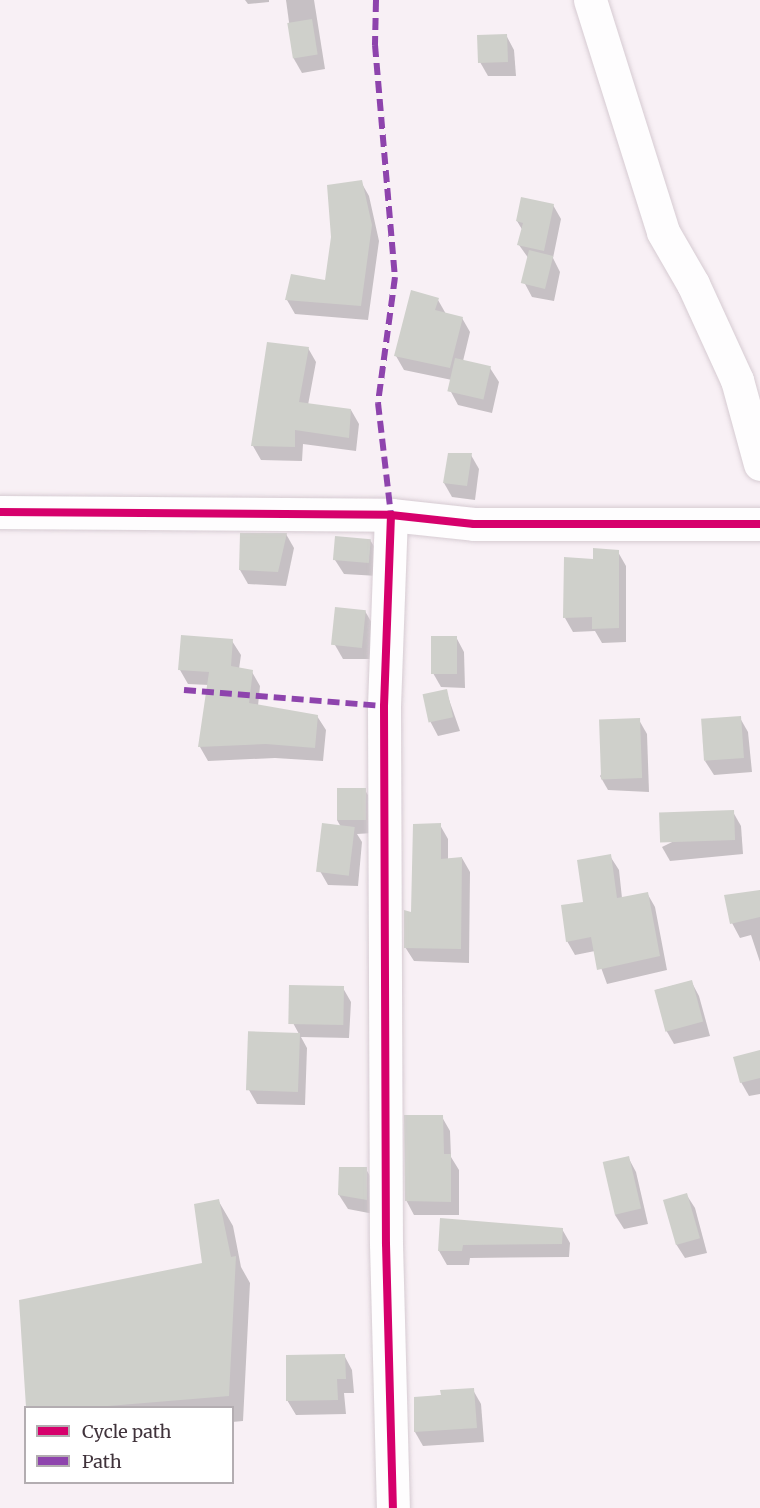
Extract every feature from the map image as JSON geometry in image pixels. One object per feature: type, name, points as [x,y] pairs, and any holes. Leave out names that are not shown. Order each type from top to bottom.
[{"type":"street","points":[[590,0],[663,232],[693,284],[736,380],[760,464]]},
{"type":"street","points":[[0,512],[391,514],[474,524],[760,524]]},
{"type":"street","points":[[391,514],[384,718],[386,1244],[393,1508]]},
{"type":"building","points":[[312,19],[318,55],[293,58],[287,23]]},
{"type":"building","points":[[507,34],[508,62],[478,63],[477,35]]},
{"type":"building","points":[[362,180],[372,225],[361,306],[285,300],[291,274],[325,280],[331,237],[327,185]]},
{"type":"building","points":[[521,197],[554,204],[544,251],[517,245],[523,223],[516,221]]},
{"type":"building","points":[[529,250],[553,256],[545,289],[521,283]]},
{"type":"building","points":[[411,290],[439,298],[435,310],[463,317],[450,368],[394,356]]},
{"type":"building","points":[[267,342],[309,347],[299,402],[351,409],[349,438],[295,430],[295,447],[251,446]]},
{"type":"building","points":[[455,358],[491,366],[483,399],[447,391]]},
{"type":"building","points":[[448,453],[472,453],[467,486],[443,483]]},
{"type":"building","points":[[240,533],[287,533],[278,572],[239,570]]},
{"type":"building","points":[[335,536],[371,539],[369,563],[333,560]]},
{"type":"building","points":[[593,548],[619,550],[619,628],[592,629],[592,617],[563,618],[564,557],[593,559]]},
{"type":"building","points":[[335,607],[366,610],[362,648],[331,645]]},
{"type":"building","points":[[181,635],[233,639],[231,666],[253,670],[249,703],[318,715],[315,748],[266,744],[198,747],[209,672],[178,670]]},
{"type":"building","points":[[431,636],[457,636],[457,674],[431,674]]},
{"type":"building","points":[[447,689],[453,717],[429,723],[423,694]]},
{"type":"building","points":[[741,716],[744,758],[704,761],[701,719]]},
{"type":"building","points":[[640,718],[642,778],[601,779],[599,719]]},
{"type":"building","points":[[337,788],[366,788],[366,820],[337,820]]},
{"type":"building","points":[[734,810],[735,840],[660,843],[659,813]]},
{"type":"building","points":[[322,823],[355,827],[349,876],[316,872]]},
{"type":"building","points":[[441,823],[441,859],[462,857],[461,949],[404,948],[404,910],[411,912],[413,824]]},
{"type":"building","points":[[611,854],[617,898],[648,892],[660,956],[597,970],[591,937],[566,942],[561,905],[583,902],[577,860]]},
{"type":"building","points":[[760,890],[760,917],[730,924],[724,895]]},
{"type":"building","points":[[692,980],[703,1022],[665,1032],[654,990]]},
{"type":"building","points":[[289,985],[344,986],[343,1025],[288,1024]]},
{"type":"building","points":[[248,1031],[300,1033],[298,1092],[246,1090]]},
{"type":"building","points":[[760,1050],[760,1078],[740,1083],[733,1057]]},
{"type":"building","points":[[404,1115],[443,1115],[444,1154],[451,1154],[451,1202],[405,1201]]},
{"type":"building","points":[[629,1156],[641,1209],[615,1215],[603,1162]]},
{"type":"building","points":[[339,1167],[367,1167],[367,1200],[338,1195]]},
{"type":"building","points":[[687,1193],[700,1238],[676,1245],[663,1200]]},
{"type":"building","points":[[219,1199],[231,1257],[236,1256],[229,1396],[108,1406],[26,1406],[19,1300],[202,1263],[194,1204]]},
{"type":"building","points":[[440,1218],[563,1228],[562,1244],[463,1245],[462,1251],[438,1251]]},
{"type":"building","points":[[345,1354],[346,1379],[337,1379],[338,1400],[286,1401],[286,1355]]},
{"type":"building","points":[[474,1388],[477,1428],[414,1432],[414,1397],[441,1395],[440,1390]]},
{"type":"marked path","points":[[376,0],[375,45],[395,277],[378,403],[391,515]]},
{"type":"marked path","points":[[184,690],[384,706]]},
{"type":"cycle path","points":[[0,512],[391,515],[474,524],[760,524]]},
{"type":"cycle path","points":[[391,515],[384,706],[386,1244],[393,1508]]}]
